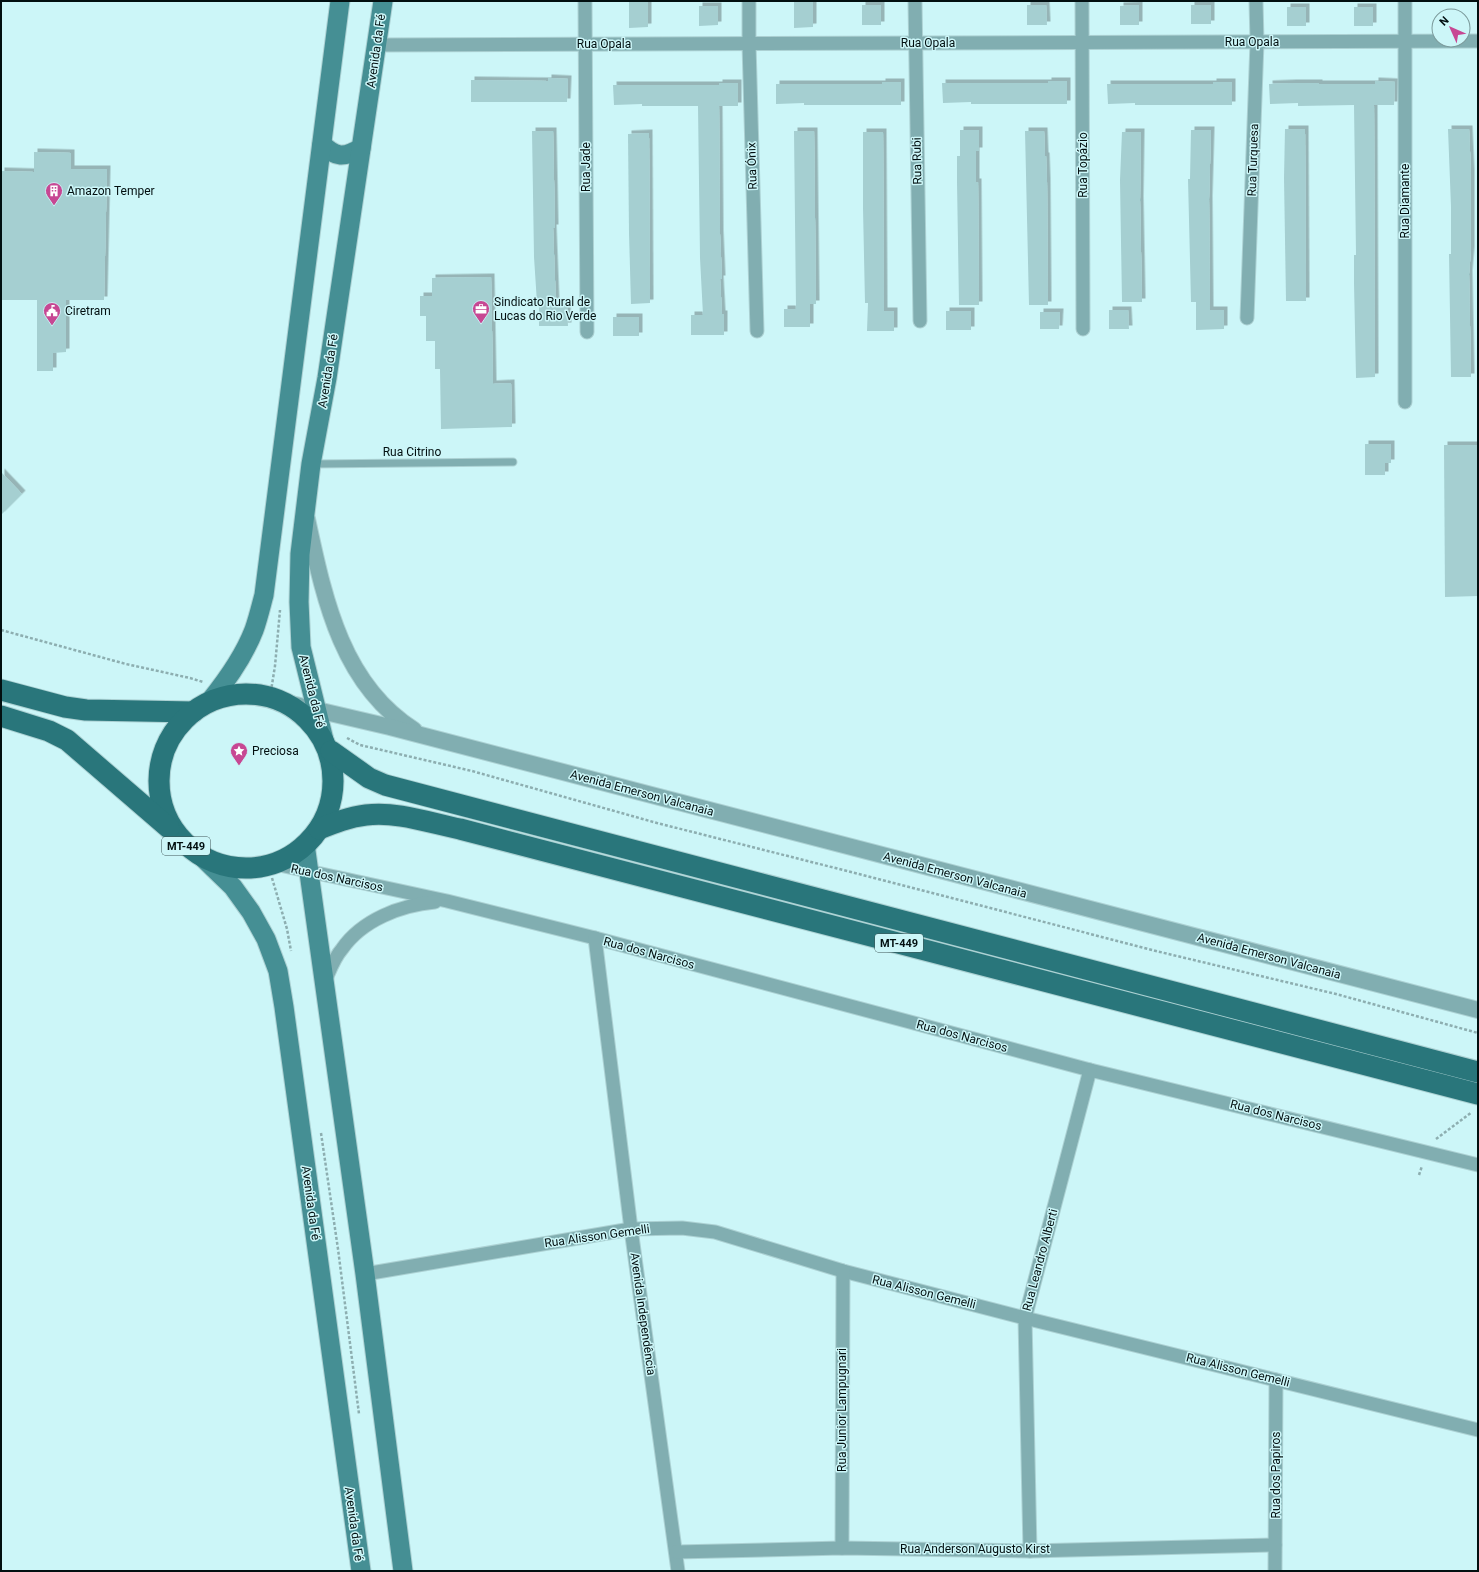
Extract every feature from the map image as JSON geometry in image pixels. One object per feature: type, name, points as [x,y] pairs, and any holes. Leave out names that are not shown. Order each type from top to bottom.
[{"type":"main road","points":[[215,695],[243,653],[251,636],[264,595],[340,1]]},
{"type":"main road","name":"Avenida da Fé","points":[[327,745],[301,647],[299,602],[300,554],[305,510],[329,370],[383,1]]},
{"type":"main road","points":[[322,144],[332,153],[339,155],[351,154],[361,148]]},
{"type":"main road","points":[[1,690],[65,707],[86,710],[192,712]]},
{"type":"main road","name":"MT-449","points":[[173,831],[164,812],[158,790],[160,766],[167,744],[178,726],[192,712],[215,695],[262,695],[287,703],[308,719],[327,745],[369,778],[385,785],[1478,1072]]},
{"type":"main road","name":"MT-449","points":[[1,716],[49,730],[67,740],[173,831],[186,846],[203,858],[226,867],[250,869],[275,864],[297,853],[312,837],[328,814],[334,789],[327,745]]},
{"type":"main road","name":"MT-449","points":[[312,837],[347,819],[367,815],[396,815],[460,829],[1478,1094]]},
{"type":"main road","points":[[312,837],[309,872],[365,1274],[403,1571]]},
{"type":"main road","name":"Avenida da Fé","points":[[203,858],[233,887],[251,912],[266,939],[278,970],[361,1571]]},
{"type":"street","name":"Rua Jade","points":[[585,1],[587,332]]},
{"type":"street","name":"Rua Ónix","points":[[749,1],[757,331]]},
{"type":"street","name":"Rua Rubi","points":[[915,1],[920,320]]},
{"type":"street","name":"Rua Topázio","points":[[1082,1],[1083,329]]},
{"type":"street","name":"Rua Turquesa","points":[[1247,318],[1257,42],[1256,1]]},
{"type":"street","name":"Rua Diamante","points":[[1405,1],[1405,402]]},
{"type":"street","name":"Rua Opala","points":[[377,45],[1478,42]]},
{"type":"street","points":[[305,510],[327,604],[341,641],[356,671],[372,693],[392,714],[413,729],[433,739]]},
{"type":"street","points":[[287,703],[433,739]]},
{"type":"street","name":"Avenida Emerson Valcanaia","points":[[433,739],[1478,1010]]},
{"type":"street","name":"Rua dos Narcisos","points":[[275,864],[447,901],[595,938],[1090,1070],[1426,1151],[1478,1165]]},
{"type":"street","name":"Rua dos Narcisos","points":[[324,984],[333,962],[342,948],[355,934],[372,922],[410,906],[447,901]]},
{"type":"street","name":"Avenida Independência","points":[[595,938],[678,1571]]},
{"type":"street","name":"Rua Leandro Alberti","points":[[1030,1551],[1025,1318],[1090,1070]]},
{"type":"street","name":"Rua Alisson Gemelli","points":[[365,1274],[632,1229],[682,1228],[715,1232],[843,1271],[1025,1318],[1478,1430]]},
{"type":"street","name":"Rua Junior Lampugnari","points":[[842,1548],[843,1271]]},
{"type":"street","name":"Rua dos Papiros","points":[[1275,1571],[1276,1380]]},
{"type":"street","name":"Rua Anderson Augusto Kirst","points":[[676,1552],[842,1548],[1030,1551],[1275,1545]]},
{"type":"lane","name":"Rua Citrino","points":[[312,464],[513,462]]},
{"type":"path","points":[[1,630],[126,664],[190,678],[215,695]]},
{"type":"path","points":[[347,737],[360,744],[472,771],[657,823],[1156,951],[1336,994],[1478,1033]]},
{"type":"path","points":[[1419,1175],[1428,1145],[1478,1107]]},
{"type":"building","points":[[629,1],[648,1],[648,27],[629,28]]},
{"type":"building","points":[[794,1],[813,1],[813,27],[794,28]]},
{"type":"building","points":[[862,5],[881,5],[881,25],[862,25]]},
{"type":"building","points":[[1027,5],[1046,5],[1047,25],[1027,25]]},
{"type":"building","points":[[1139,5],[1139,25],[1120,25],[1120,6]]},
{"type":"building","points":[[1191,5],[1211,5],[1211,24],[1191,24]]},
{"type":"building","points":[[699,6],[718,6],[718,25],[699,26]]},
{"type":"building","points":[[1287,7],[1306,7],[1306,26],[1287,26]]},
{"type":"building","points":[[1354,7],[1373,7],[1373,26],[1354,26]]},
{"type":"building","points":[[548,78],[568,79],[567,102],[471,102],[471,80],[548,81]]},
{"type":"building","points":[[1048,81],[1067,81],[1067,104],[971,104],[971,102],[943,103],[942,83],[1048,83]]},
{"type":"building","points":[[1375,81],[1395,82],[1394,105],[1374,105],[1375,377],[1356,378],[1354,283],[1354,255],[1356,255],[1354,105],[1298,106],[1298,103],[1270,104],[1269,84],[1375,84]]},
{"type":"building","points":[[882,82],[901,82],[901,105],[804,105],[804,103],[776,104],[776,84],[882,84]]},
{"type":"building","points":[[1213,82],[1232,82],[1232,105],[1135,105],[1135,103],[1108,104],[1107,84],[1213,84]]},
{"type":"building","points":[[719,83],[738,83],[738,106],[719,106],[720,234],[722,279],[720,279],[722,314],[724,314],[724,335],[691,335],[691,315],[703,315],[700,258],[698,106],[642,106],[642,104],[614,105],[613,85],[719,85]]},
{"type":"building","points":[[1285,129],[1305,129],[1306,301],[1286,301],[1284,178]]},
{"type":"building","points":[[1448,129],[1469,129],[1471,173],[1471,250],[1469,274],[1471,377],[1451,377],[1449,254],[1451,254],[1451,207]]},
{"type":"building","points":[[960,130],[979,130],[979,151],[976,151],[976,182],[978,182],[979,305],[959,305],[957,156],[960,156]]},
{"type":"building","points":[[1191,130],[1211,130],[1209,199],[1210,310],[1224,310],[1224,329],[1196,330],[1196,302],[1191,302],[1188,179],[1190,179]]},
{"type":"building","points":[[532,131],[553,131],[555,228],[553,228],[556,306],[567,306],[568,326],[539,326],[539,303],[537,303],[534,257]]},
{"type":"building","points":[[794,131],[814,131],[816,304],[810,304],[810,327],[784,327],[784,309],[796,309]]},
{"type":"building","points":[[1025,131],[1044,131],[1047,182],[1048,305],[1029,305]]},
{"type":"building","points":[[863,132],[883,132],[884,311],[894,311],[894,331],[867,331],[868,303],[865,303]]},
{"type":"building","points":[[1122,132],[1141,132],[1140,200],[1142,302],[1122,302],[1120,180]]},
{"type":"building","points":[[649,133],[650,303],[631,304],[628,134]]},
{"type":"building","points":[[34,152],[71,153],[71,169],[107,169],[104,300],[66,300],[66,352],[53,353],[53,371],[37,371],[37,300],[1,300],[1,171],[34,172]]},
{"type":"building","points":[[491,277],[493,384],[511,383],[512,427],[441,429],[440,369],[435,369],[435,341],[426,341],[426,316],[420,316],[420,296],[432,296],[432,278]]},
{"type":"building","points":[[1109,310],[1128,310],[1129,329],[1109,329]]},
{"type":"building","points":[[946,311],[971,311],[971,330],[946,330]]},
{"type":"building","points":[[1040,312],[1060,312],[1059,329],[1040,329]]},
{"type":"building","points":[[613,317],[639,317],[639,336],[613,336]]},
{"type":"building","points":[[1365,444],[1391,444],[1391,463],[1385,463],[1385,475],[1365,475]]},
{"type":"building","points":[[1444,445],[1478,445],[1478,596],[1445,597]]},
{"type":"building","points":[[1,472],[22,494],[1,515]]},
{"type":"place","name":"Amazon Temper","points":[[54,206]]},
{"type":"place","name":"Sindicato Rural de Lucas do Rio Verde","points":[[481,324]]},
{"type":"place","name":"Ciretram","points":[[52,326]]},
{"type":"place","name":"Preciosa","points":[[239,766]]}]
